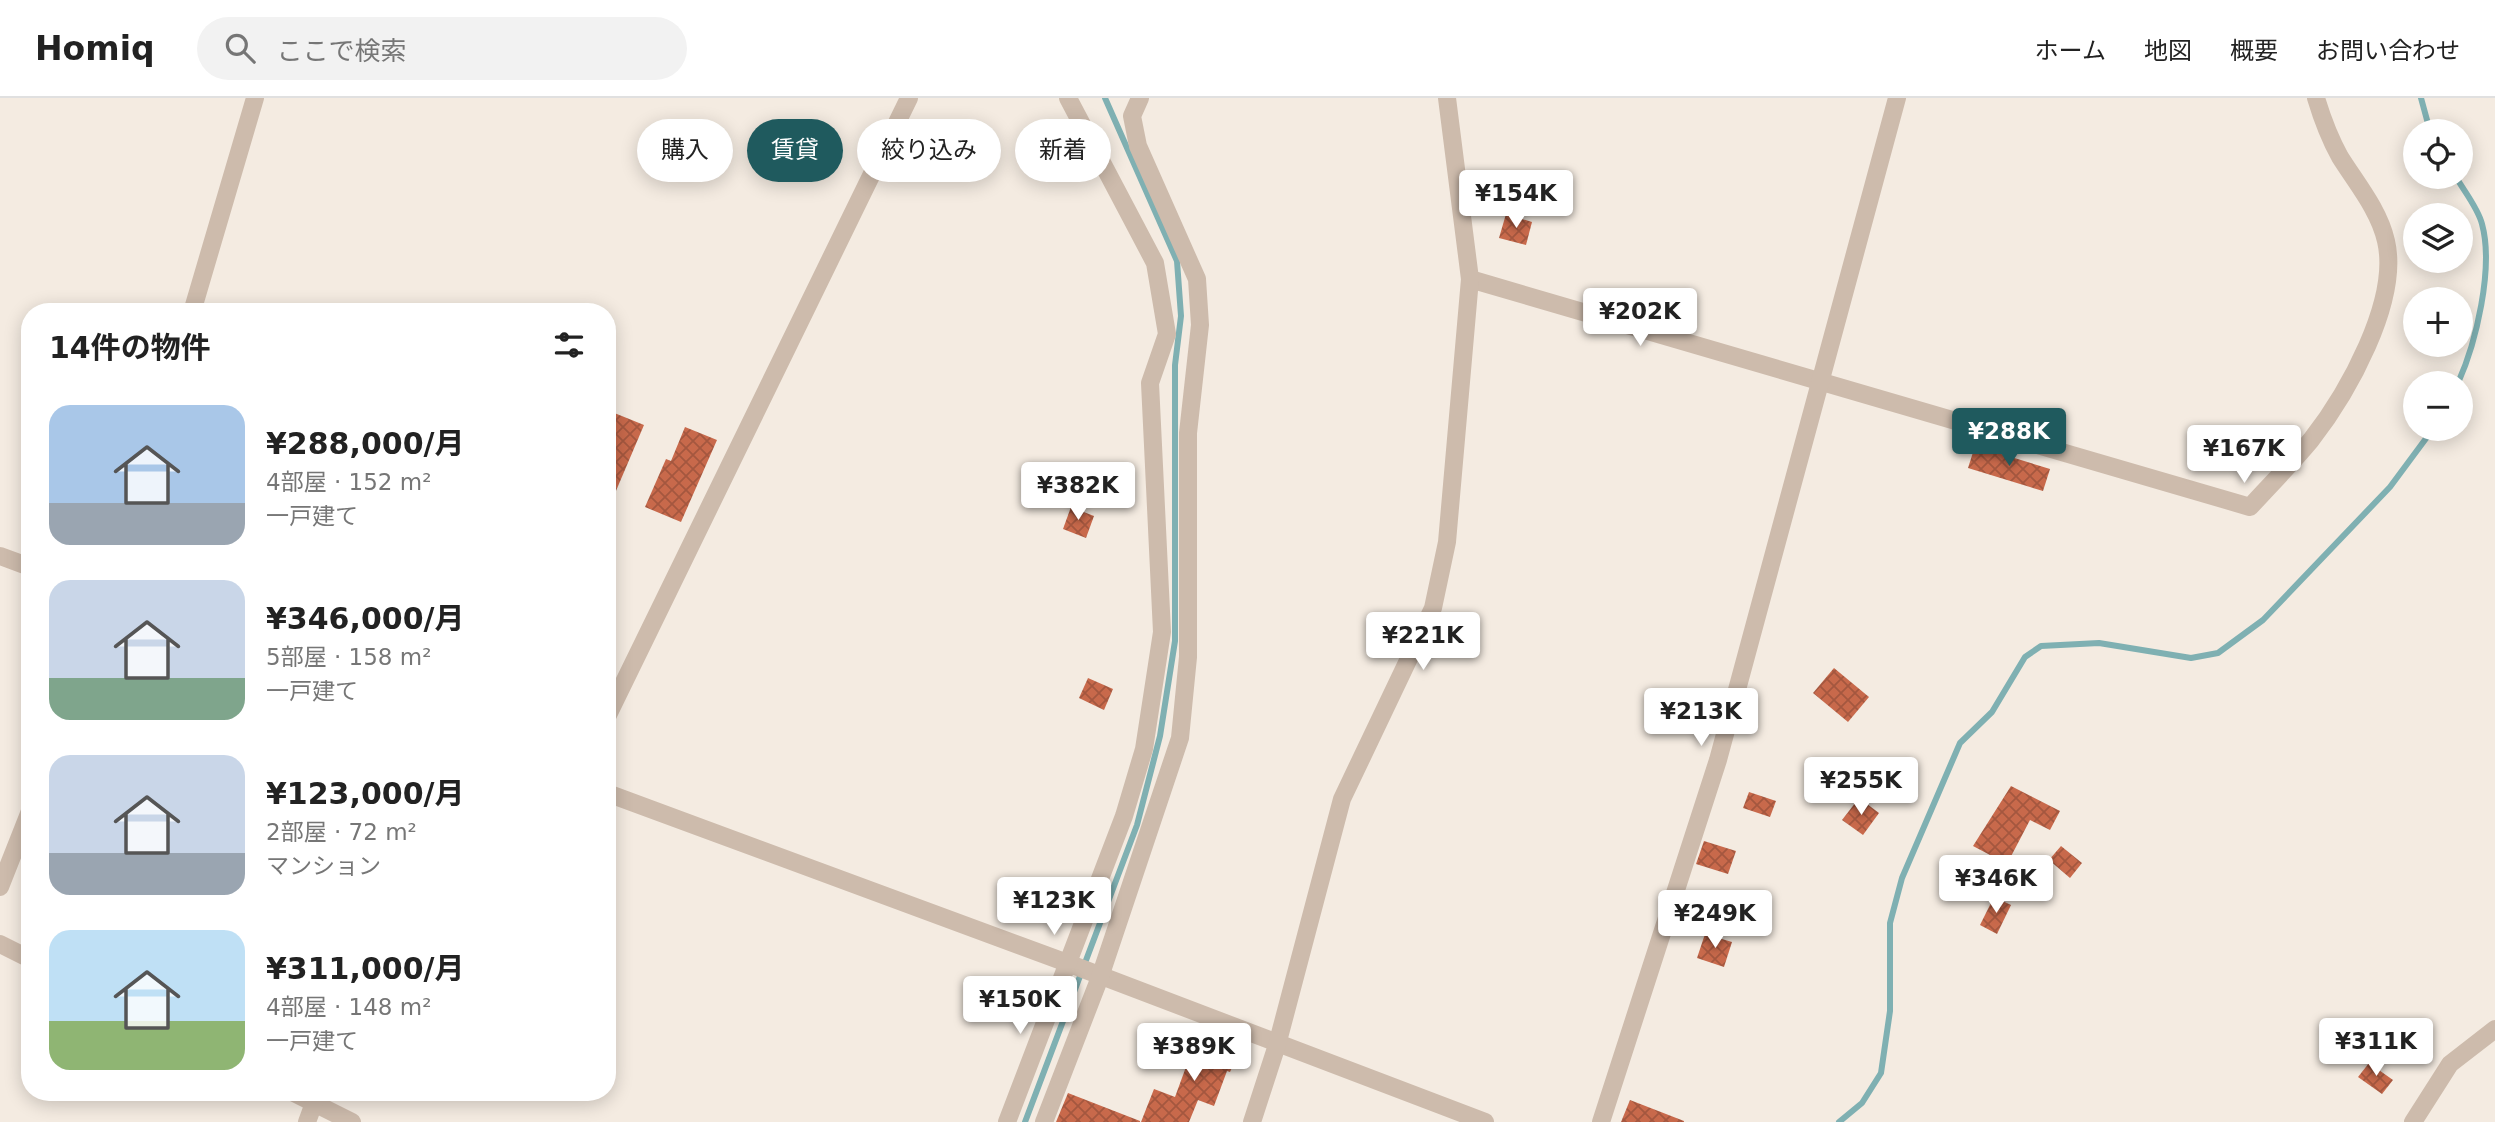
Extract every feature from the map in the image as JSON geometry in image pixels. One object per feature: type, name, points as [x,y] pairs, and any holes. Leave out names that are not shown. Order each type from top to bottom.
[{"type":"street","points":[[195,303],[255,98]]},
{"type":"street","points":[[616,699],[909,98]]},
{"type":"street","points":[[1007,1122],[1125,816],[1143,749],[1162,632],[1150,383],[1167,334],[1155,263],[1068,98]]},
{"type":"street","points":[[1044,1122],[1100,978],[1180,738],[1188,657],[1188,433],[1200,325],[1197,279],[1138,146],[1132,116],[1140,98]]},
{"type":"street","points":[[1252,1122],[1277,1045],[1342,799],[1433,608],[1448,529],[1470,279],[1447,98]]},
{"type":"street","points":[[1601,1122],[1718,760],[1897,98]]},
{"type":"street","points":[[1470,279],[1820,379],[2249,507],[2310,441],[2341,397],[2371,335],[2386,290],[2386,242],[2369,200],[2339,155],[2316,98]]},
{"type":"street","points":[[0,556],[21,564]]},
{"type":"street","points":[[616,796],[1070,964],[1100,978],[1485,1122]]},
{"type":"street","points":[[0,887],[21,834]]},
{"type":"street","points":[[0,944],[21,954]]},
{"type":"street","points":[[2413,1122],[2450,1064],[2495,1029]]},
{"type":"street","points":[[307,1122],[315,1101]]},
{"type":"street","points":[[320,1101],[352,1122]]},
{"type":"building","points":[[1506,214],[1532,222],[1526,245],[1499,238]]},
{"type":"building","points":[[616,414],[644,425],[616,491]]},
{"type":"building","points":[[685,427],[717,440],[681,522],[645,507],[666,459],[671,461]]},
{"type":"building","points":[[1975,446],[2050,469],[2043,491],[1968,468]]},
{"type":"building","points":[[1071,507],[1094,516],[1086,538],[1063,529]]},
{"type":"building","points":[[1834,668],[1869,697],[1848,722],[1813,693]]},
{"type":"building","points":[[1088,678],[1113,689],[1104,710],[1079,698]]},
{"type":"building","points":[[2011,786],[2060,811],[2050,830],[2030,820],[2007,864],[1973,846]]},
{"type":"building","points":[[1749,792],[1776,801],[1770,817],[1743,808]]},
{"type":"building","points":[[1859,798],[1879,813],[1863,835],[1842,820]]},
{"type":"building","points":[[1704,841],[1736,851],[1728,874],[1696,864]]},
{"type":"building","points":[[2061,846],[2082,863],[2070,878],[2049,860]]},
{"type":"building","points":[[1994,897],[2011,905],[1997,934],[1980,925]]},
{"type":"building","points":[[1705,934],[1732,942],[1724,967],[1697,958]]},
{"type":"building","points":[[1193,1034],[1239,1052],[1230,1072],[1227,1071],[1214,1106],[1198,1100],[1189,1122],[1141,1122],[1154,1089],[1175,1097],[1190,1056],[1185,1054]]},
{"type":"building","points":[[2369,1063],[2393,1080],[2382,1094],[2358,1077]]},
{"type":"building","points":[[1068,1093],[1140,1121],[1140,1122],[1056,1122]]},
{"type":"building","points":[[1630,1100],[1684,1121],[1684,1122],[1621,1122]]},
{"type":"waterway","points":[[1025,1122],[1137,825],[1160,736],[1175,641],[1175,365],[1181,316],[1177,261],[1105,98]]},
{"type":"waterway","points":[[2421,98],[2427,119]]},
{"type":"waterway","points":[[2463,189],[2482,224],[2486,262],[2477,327],[2463,371]]},
{"type":"waterway","points":[[1839,1122],[1862,1103],[1881,1073],[1890,1011],[1890,923],[1902,878],[1960,743],[1992,712],[2025,657],[2041,646],[2099,643],[2191,658],[2218,653],[2263,620],[2390,487],[2424,441]]}]
